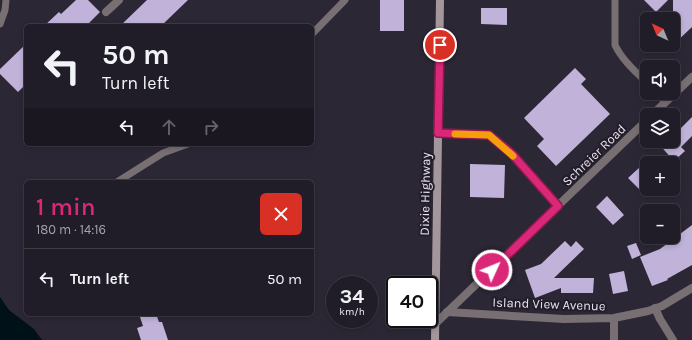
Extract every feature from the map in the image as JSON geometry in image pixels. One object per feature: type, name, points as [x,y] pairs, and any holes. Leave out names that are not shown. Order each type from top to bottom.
[{"type":"main road","name":"Dixie Highway","points":[[436,276],[440,0]]},
{"type":"main road","name":"Dixie Highway","points":[[435,340],[436,328]]},
{"type":"street","points":[[106,12],[119,0]]},
{"type":"street","points":[[659,108],[692,77]]},
{"type":"street","name":"Schreier Road","points":[[438,321],[640,127]]},
{"type":"street","name":"Island View Avenue","points":[[447,312],[564,319],[614,318],[662,306],[692,288]]},
{"type":"street","points":[[655,308],[660,320],[673,340]]},
{"type":"street","points":[[614,318],[614,340]]},
{"type":"lane","points":[[0,24],[5,10],[6,0]]},
{"type":"lane","points":[[314,32],[345,0]]},
{"type":"lane","points":[[615,0],[615,46],[622,57],[640,76]]},
{"type":"lane","points":[[438,133],[489,135],[512,154],[558,206]]},
{"type":"lane","points":[[120,180],[163,153],[182,146]]},
{"type":"shaded area","points":[[0,297],[9,310],[34,329],[42,340],[0,340]]},
{"type":"building","points":[[76,0],[88,0],[100,12],[88,24],[46,24],[59,12],[61,14]]},
{"type":"building","points":[[147,0],[188,0],[163,24],[122,24]]},
{"type":"building","points":[[380,0],[404,0],[404,31],[380,31]]},
{"type":"building","points":[[644,0],[668,0],[656,12]]},
{"type":"building","points":[[673,0],[692,0],[692,27],[680,38],[680,12],[673,12]]},
{"type":"building","points":[[481,8],[507,8],[507,25],[481,24]]},
{"type":"building","points":[[24,46],[24,86],[18,92],[0,74],[0,69]]},
{"type":"building","points":[[575,68],[586,79],[581,84],[610,114],[556,166],[537,146],[544,139],[524,118]]},
{"type":"building","points":[[692,117],[692,136],[681,147],[685,151],[680,156],[670,156],[662,148],[680,148],[680,129]]},
{"type":"building","points":[[470,164],[505,165],[504,198],[470,197]]},
{"type":"building","points":[[640,167],[640,190],[628,178]]},
{"type":"building","points":[[607,196],[624,215],[613,225],[596,207]]},
{"type":"building","points":[[692,225],[692,265],[667,279],[668,280],[652,286],[640,257],[660,249],[667,244],[680,244],[680,234]]},
{"type":"building","points":[[565,241],[571,247],[576,241],[584,249],[554,278],[594,278],[593,293],[561,293],[561,288],[535,298],[525,270],[541,264]]},
{"type":"building","points":[[636,243],[641,255],[632,259],[627,246]]},
{"type":"building","points":[[624,271],[628,291],[613,294],[609,274]]},
{"type":"building","points":[[140,316],[157,316],[159,322],[162,322],[168,340],[141,340],[137,328],[143,326]]},
{"type":"slow traffic","points":[[455,134],[489,135],[513,156]]},
{"type":"route","points":[[440,45],[438,133],[489,135],[512,154],[558,206],[492,270]]}]
